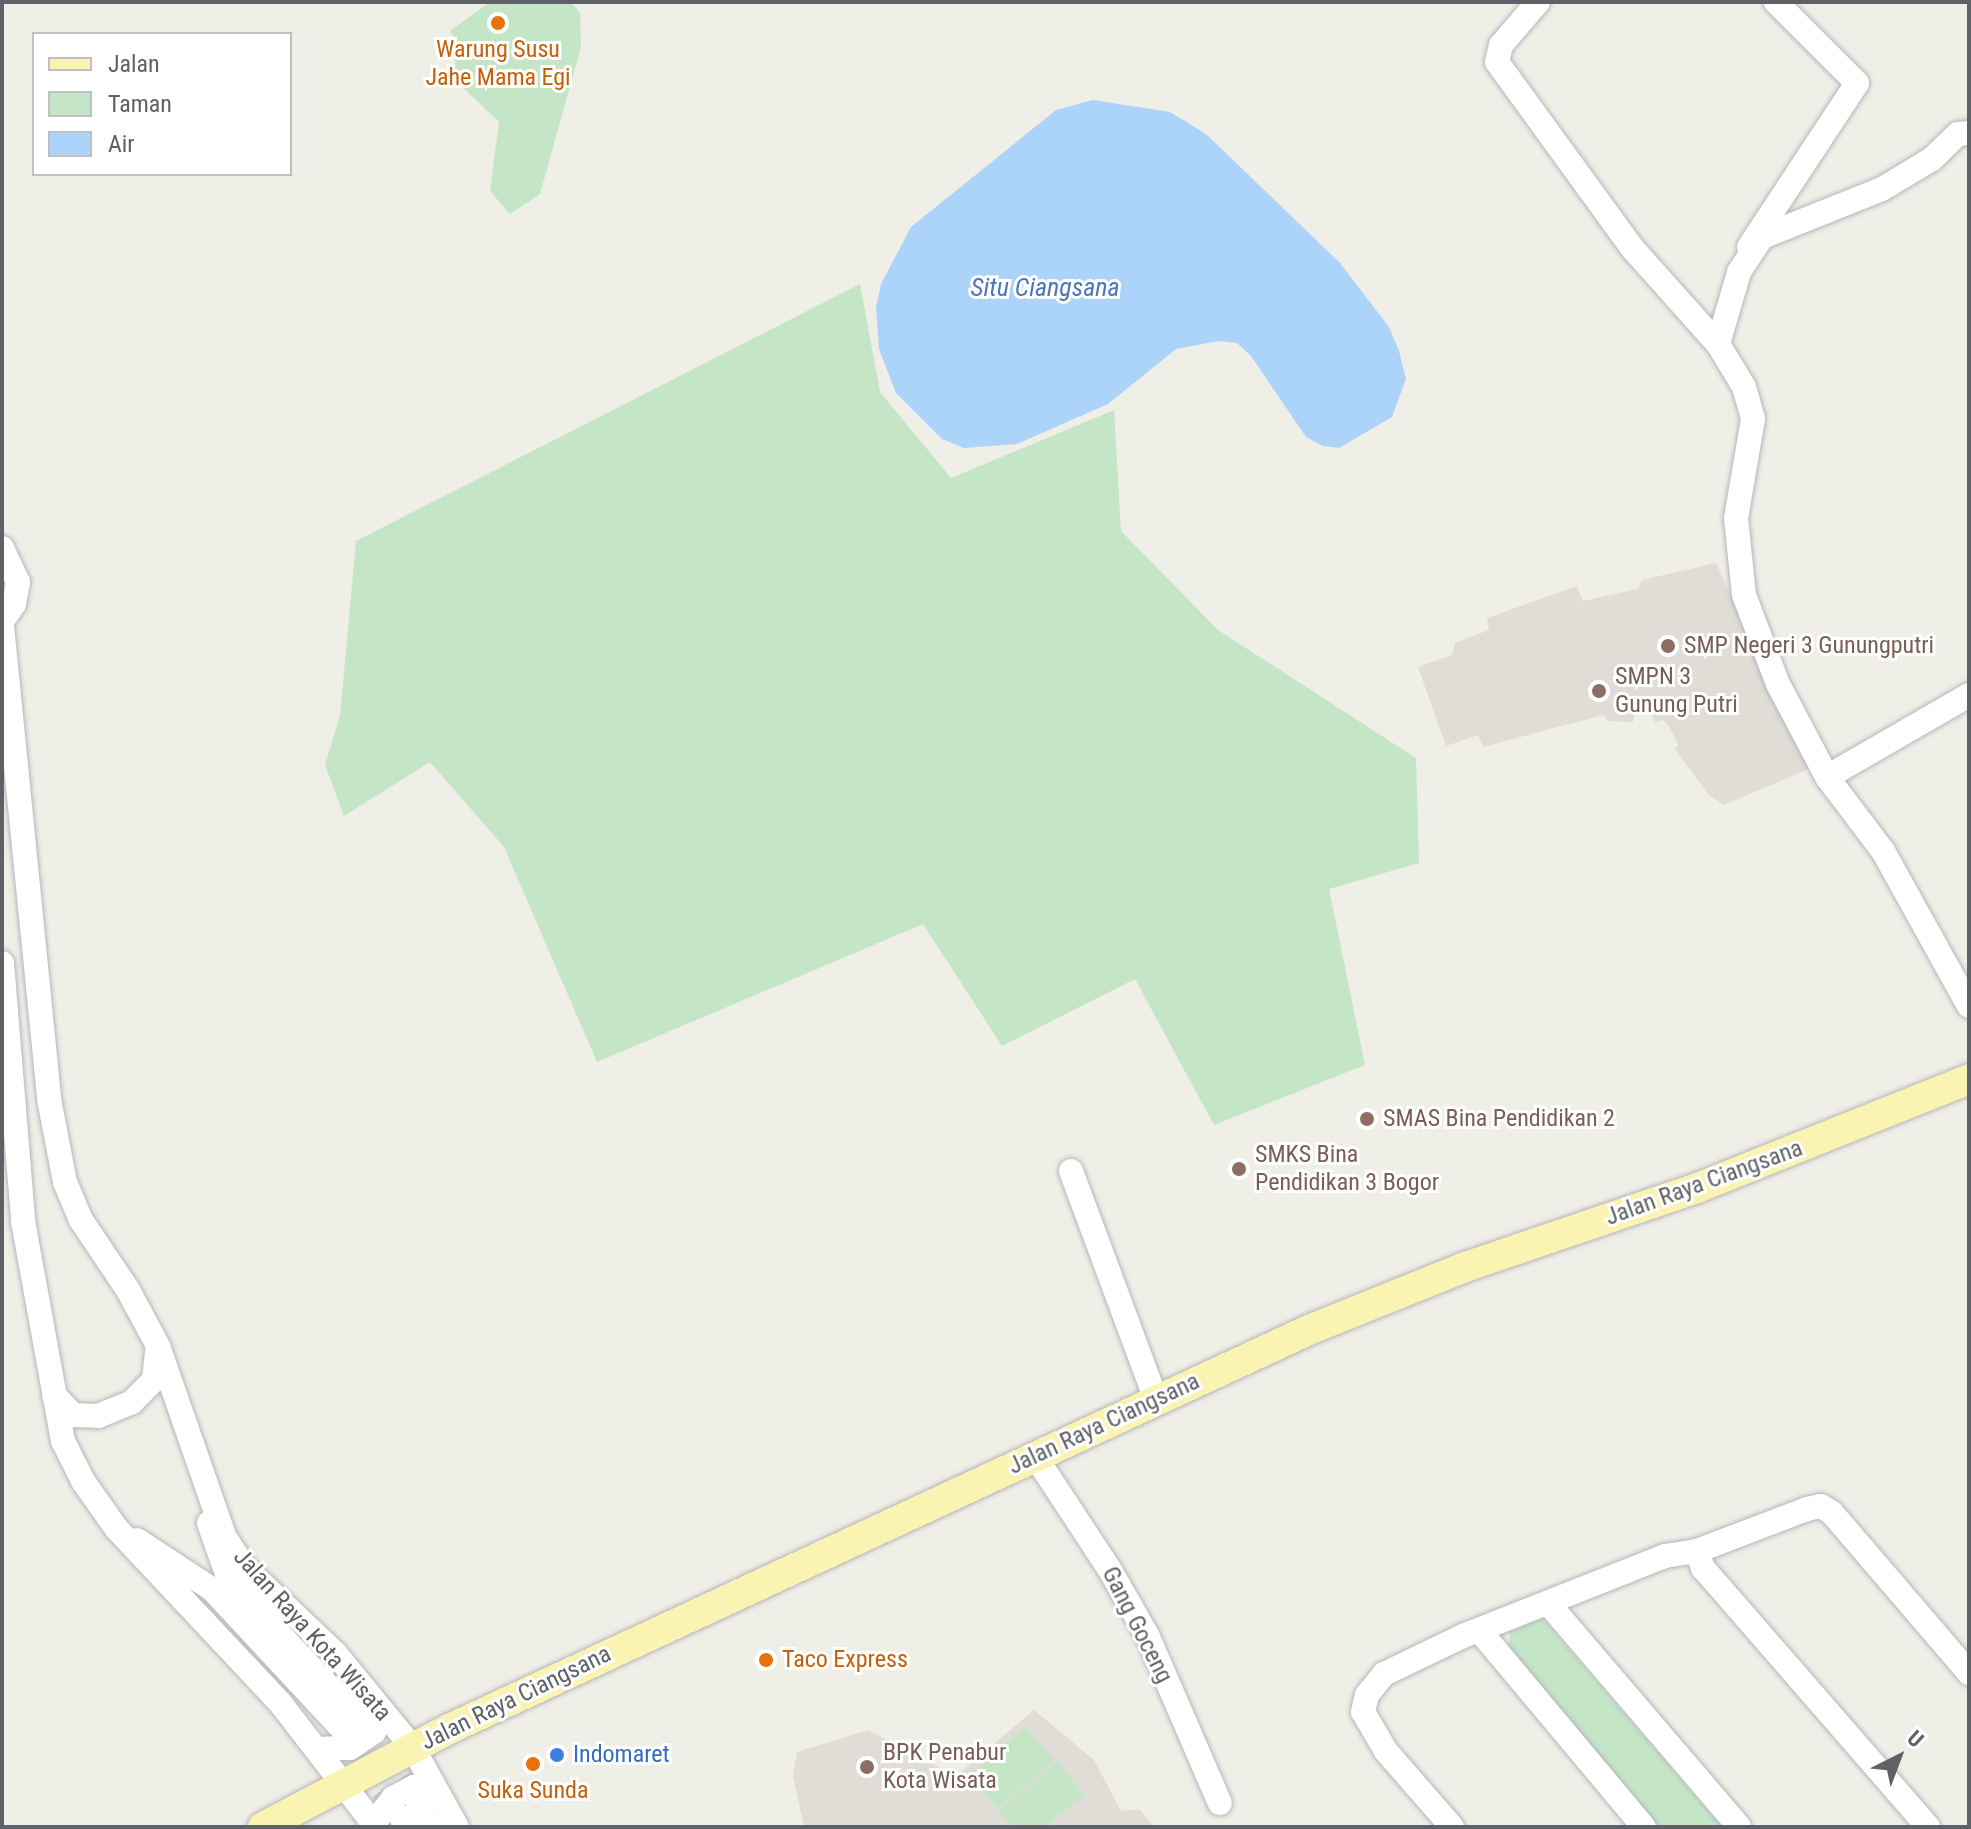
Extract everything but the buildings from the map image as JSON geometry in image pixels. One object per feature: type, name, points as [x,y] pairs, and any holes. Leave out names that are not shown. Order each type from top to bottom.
[{"type":"main road","name":"Jalan Raya Ciangsana","points":[[263,1827],[413,1748],[1311,1329],[1465,1267],[1697,1188],[1969,1079]]},
{"type":"street","points":[[1538,2],[1501,45],[1497,62],[1633,249],[1718,344],[1744,387],[1753,419],[1736,518],[1744,595],[1778,684],[1827,777],[1883,851],[1969,1006]]},
{"type":"street","points":[[1718,344],[1739,272],[1758,227],[1857,83],[1776,2]]},
{"type":"street","points":[[1739,272],[1762,237],[1882,189],[1932,159],[1958,134],[1969,133]]},
{"type":"street","points":[[2,548],[18,582],[14,604],[2,624]]},
{"type":"street","name":"Jalan Raya Kota Wisata","points":[[2,624],[49,1099],[65,1182],[81,1220],[128,1290],[158,1346],[163,1383],[188,1431],[224,1536],[244,1567],[335,1653],[413,1748],[419,1815],[457,1827]]},
{"type":"street","points":[[1827,777],[1969,695]]},
{"type":"street","points":[[2,963],[23,1221],[63,1441],[83,1481],[116,1528],[317,1749],[346,1783],[374,1825],[393,1798],[414,1787],[419,1815]]},
{"type":"street","points":[[1071,1171],[1156,1400]]},
{"type":"street","points":[[54,1395],[73,1415],[98,1416],[132,1402],[163,1383]]},
{"type":"street","points":[[63,1441],[73,1415]]},
{"type":"street","points":[[116,1528],[185,1567],[213,1590],[350,1724],[229,1580],[215,1552],[188,1431]]},
{"type":"street","name":"Gang Goceng","points":[[1035,1456],[1110,1570],[1148,1637],[1220,1803]]},
{"type":"street","points":[[1452,1827],[1386,1751],[1363,1712],[1367,1695],[1384,1674],[1479,1630],[1665,1556],[1697,1551],[1821,1506],[1969,1673]]},
{"type":"street","points":[[1697,1551],[1703,1568],[1928,1827]]},
{"type":"street","points":[[1548,1603],[1739,1827]]},
{"type":"street","points":[[1479,1630],[1644,1827]]},
{"type":"street","points":[[317,1749],[350,1748],[374,1732],[382,1711]]},
{"type":"shaded area","name":"SMPN 3 Gunung Putri","points":[[1716,563],[1811,768],[1724,805],[1708,794],[1675,749],[1678,745],[1670,728],[1663,720],[1655,722],[1645,701],[1636,703],[1633,722],[1607,721],[1603,715],[1483,747],[1478,735],[1446,746],[1418,667],[1452,655],[1455,643],[1489,630],[1487,618],[1577,586],[1583,601],[1638,589],[1642,580]]},
{"type":"shaded area","name":"BPK Penabur Kota Wisata","points":[[1034,1710],[1094,1760],[1121,1811],[1139,1809],[1154,1827],[804,1827],[793,1775],[797,1752],[868,1730],[956,1776]]},
{"type":"green space","points":[[490,2],[571,2],[580,13],[581,47],[540,194],[510,214],[490,191],[499,122],[455,80],[455,39],[450,31]]},
{"type":"green space","points":[[860,284],[880,392],[951,478],[1114,410],[1121,531],[1218,630],[1416,758],[1419,863],[1329,889],[1365,1065],[1214,1125],[1135,979],[1002,1046],[923,924],[597,1062],[504,847],[430,762],[344,816],[325,765],[340,716],[356,541]]},
{"type":"green space","points":[[1535,1616],[1545,1621],[1722,1827],[1659,1827],[1509,1651],[1510,1629]]},
{"type":"green space","points":[[1025,1726],[1054,1760],[998,1809],[969,1777]]},
{"type":"green space","points":[[1056,1761],[1084,1794],[1046,1827],[1013,1827],[999,1811]]},
{"type":"water","name":"Situ Ciangsana","points":[[1093,100],[1170,112],[1206,134],[1340,263],[1389,327],[1399,351],[1406,379],[1392,417],[1339,448],[1323,446],[1306,437],[1251,356],[1237,343],[1218,341],[1176,349],[1108,404],[1017,444],[964,448],[942,439],[896,393],[879,349],[876,307],[881,284],[911,227],[1056,110]]},
{"type":"tunnel","points":[[359,1720],[417,1805]]},
{"type":"tunnel","points":[[343,1730],[401,1817]]},
{"type":"place","name":"Warung Susu Jahe Mama Egi","points":[[498,23]]},
{"type":"place","name":"SMP Negeri 3 Gunungputri","points":[[1668,646]]},
{"type":"place","name":"SMPN 3 Gunung Putri","points":[[1599,691]]},
{"type":"place","name":"SMAS Bina Pendidikan 2","points":[[1367,1119]]},
{"type":"place","name":"SMKS Bina Pendidikan 3 Bogor","points":[[1239,1169]]},
{"type":"place","name":"Taco Express","points":[[766,1660]]},
{"type":"place","name":"Indomaret","points":[[557,1755]]},
{"type":"place","name":"Suka Sunda","points":[[533,1764]]},
{"type":"place","name":"BPK Penabur Kota Wisata","points":[[867,1767]]}]
